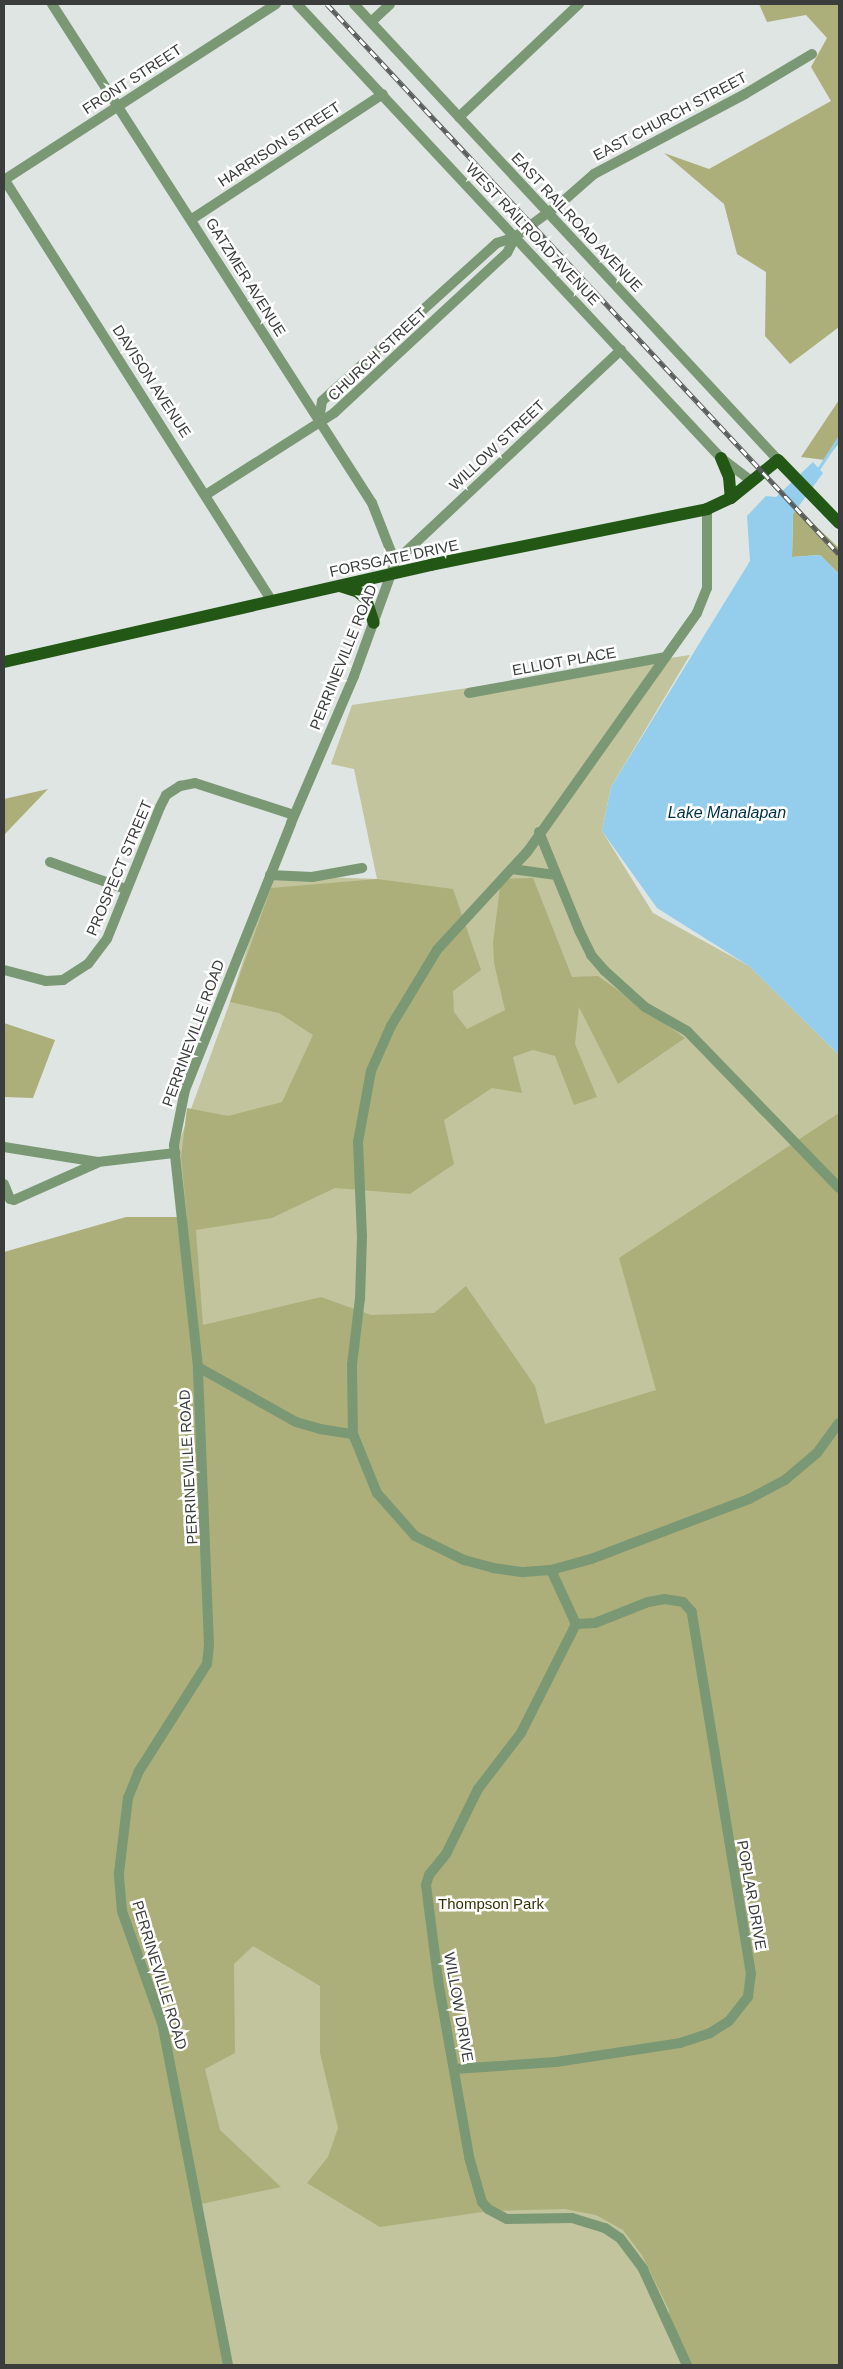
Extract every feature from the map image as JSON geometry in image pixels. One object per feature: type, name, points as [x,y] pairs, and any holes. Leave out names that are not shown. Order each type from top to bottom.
[{"type":"main road","points":[[721,458],[729,477],[731,498]]},
{"type":"main road","points":[[778,460],[839,523]]},
{"type":"main road","name":"FORSGATE DRIVE","points":[[4,662],[340,586],[393,568],[707,509],[731,498],[778,460]]},
{"type":"main road","points":[[340,586],[358,592],[366,599],[374,622]]},
{"type":"street","name":"GATZMER AVENUE","points":[[52,4],[192,219],[378,514],[393,568]]},
{"type":"street","name":"FRONT STREET","points":[[4,180],[276,4]]},
{"type":"street","name":"WEST RAILROAD AVENUE","points":[[296,4],[516,236],[721,458],[751,481]]},
{"type":"street","name":"EAST RAILROAD AVENUE","points":[[354,4],[778,460]]},
{"type":"street","points":[[371,22],[390,4]]},
{"type":"street","points":[[459,117],[579,4]]},
{"type":"street","name":"EAST CHURCH STREET","points":[[548,211],[562,203],[594,174],[745,94],[812,54]]},
{"type":"street","name":"HARRISON STREET","points":[[192,219],[383,94]]},
{"type":"street","name":"DAVISON AVENUE","points":[[4,180],[207,494],[272,602]]},
{"type":"street","name":"CHURCH STREET","points":[[319,420],[322,402],[347,378],[497,243],[516,236],[548,211]]},
{"type":"street","name":"CHURCH STREET","points":[[319,420],[334,413],[422,333],[507,253],[516,236]]},
{"type":"street","name":"WILLOW STREET","points":[[393,568],[621,350]]},
{"type":"street","points":[[207,494],[319,420]]},
{"type":"street","points":[[707,509],[707,588],[697,613],[512,869],[437,950],[391,1026],[371,1071],[358,1142],[362,1236],[360,1298],[352,1365],[353,1434],[377,1494],[415,1536],[464,1560],[493,1568],[523,1572],[551,1570],[600,1556],[756,1495],[786,1480],[817,1453],[839,1423]]},
{"type":"street","name":"PERRINEVILLE ROAD","points":[[228,2365],[162,2023],[122,1911],[119,1873],[128,1798],[139,1771],[207,1664],[210,1619],[198,1367],[175,1153],[177,1122],[185,1090],[270,874],[374,622],[393,568]]},
{"type":"street","name":"ELLIOT PLACE","points":[[469,693],[665,657]]},
{"type":"street","name":"PROSPECT STREET","points":[[4,970],[46,982],[76,974],[88,964],[107,938],[166,795],[180,786],[195,783],[294,815]]},
{"type":"street","points":[[539,832],[555,875],[591,955],[604,971],[644,1007],[687,1032],[839,1188]]},
{"type":"street","points":[[50,862],[126,889]]},
{"type":"street","points":[[270,874],[312,878],[362,868]]},
{"type":"street","points":[[512,869],[555,875]]},
{"type":"street","points":[[4,1147],[98,1162],[175,1153]]},
{"type":"street","points":[[4,1184],[10,1199],[14,1200],[98,1162]]},
{"type":"street","points":[[198,1367],[296,1422],[353,1434]]},
{"type":"street","points":[[551,1570],[576,1624]]},
{"type":"street","name":"POPLAR DRIVE","points":[[454,2070],[556,2062],[680,2043],[710,2033],[729,2020],[748,1997],[751,1974],[692,1612],[683,1602],[665,1599],[648,1602],[595,1623],[576,1624]]},
{"type":"street","name":"WILLOW DRIVE","points":[[576,1624],[521,1733],[478,1789],[446,1854],[429,1875],[428,1907],[469,2157],[482,2202],[488,2209],[507,2219],[572,2218],[606,2228],[620,2238],[643,2270],[686,2365]]},
{"type":"green space","points":[[759,4],[839,4],[839,327],[790,364],[765,336],[766,272],[737,254],[724,204],[664,153],[709,169],[831,101],[811,67],[827,38],[806,15],[767,22]]},
{"type":"green space","points":[[839,400],[839,443],[825,460],[801,457]]},
{"type":"green space","points":[[797,508],[839,548],[839,574],[820,555],[792,557],[793,514]]},
{"type":"green space","name":"Thompson Park","points":[[690,655],[611,787],[602,831],[653,913],[749,966],[839,1055],[839,2365],[229,2365],[130,1872],[207,1664],[175,1153],[230,1002],[270,875],[377,879],[354,769],[331,764],[352,705]]},
{"type":"green space","points":[[48,789],[4,835],[4,799]]},
{"type":"green space","name":"Thompson Park","points":[[533,878],[572,977],[598,976],[685,1038],[618,1084],[579,1007],[575,1044],[597,1097],[574,1105],[555,1056],[533,1050],[513,1057],[522,1093],[492,1088],[444,1120],[454,1164],[410,1194],[335,1188],[272,1218],[196,1230],[203,1325],[321,1297],[371,1315],[434,1313],[466,1286],[535,1386],[545,1424],[656,1390],[619,1258],[839,1113],[839,2365],[687,2365],[669,2324],[669,2310],[642,2255],[623,2230],[596,2215],[565,2209],[489,2211],[380,2227],[307,2183],[328,2157],[338,2128],[320,2053],[320,1986],[253,1946],[234,1964],[235,2053],[205,2069],[220,2130],[281,2187],[201,2204],[229,2365],[4,2365],[4,1252],[126,1217],[187,1217],[181,1157],[187,1108],[228,1116],[282,1102],[313,1035],[279,1013],[230,1002],[271,888],[377,879],[453,889],[481,970],[453,991],[454,1012],[467,1029],[505,1010],[494,963],[493,943],[501,879]]},
{"type":"green space","points":[[4,1023],[55,1040],[33,1098],[4,1097]]},
{"type":"water","name":"Lake Manalapan","points":[[813,462],[823,473],[793,514],[792,557],[820,555],[839,574],[839,1055],[749,966],[657,908],[602,831],[611,787],[750,561],[747,516],[766,496],[776,497]]},
{"type":"waterway","points":[[819,468],[839,437]]},
{"type":"railway","points":[[327,4],[839,554]]}]
